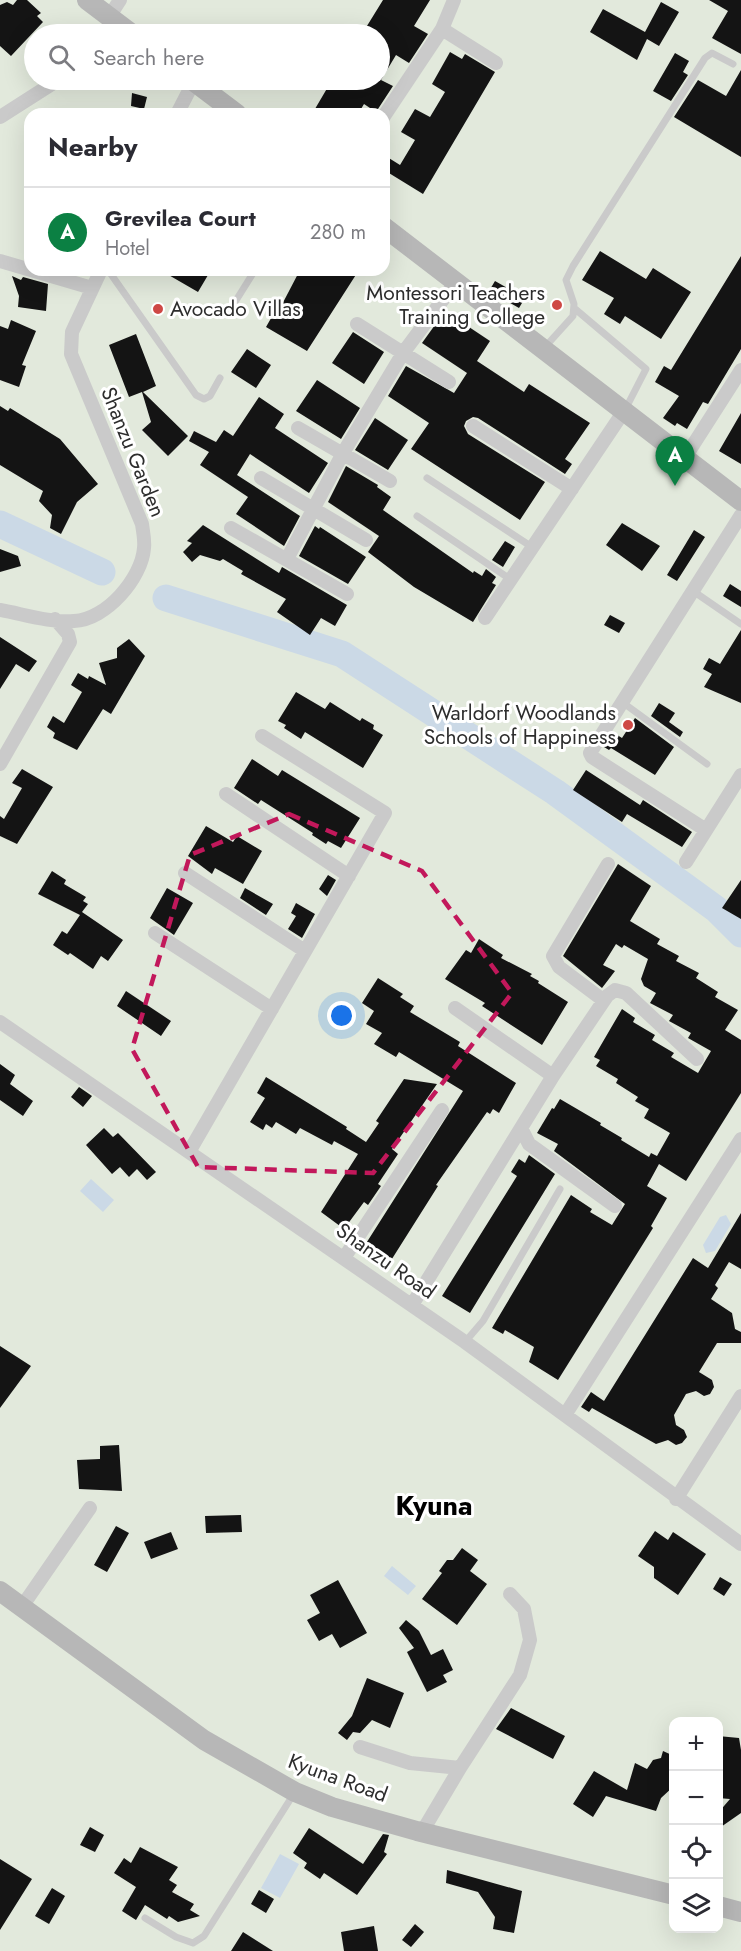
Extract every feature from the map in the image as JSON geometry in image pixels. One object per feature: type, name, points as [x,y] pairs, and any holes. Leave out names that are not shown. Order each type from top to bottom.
[{"type":"main road","points":[[87,0],[119,24]]},
{"type":"main road","points":[[206,90],[229,108]]},
{"type":"main road","points":[[390,232],[686,456],[741,501]]},
{"type":"main road","name":"Kyuna Road","points":[[0,1591],[204,1740],[295,1792],[332,1806],[422,1832],[669,1894]]},
{"type":"main road","points":[[723,1907],[741,1911]]},
{"type":"street","points":[[110,17],[120,0]]},
{"type":"street","points":[[390,108],[442,29],[454,0]]},
{"type":"street","points":[[442,29],[496,63]]},
{"type":"street","points":[[0,117],[42,90]]},
{"type":"street","points":[[180,108],[188,90]]},
{"type":"street","points":[[0,261],[24,268]]},
{"type":"street","points":[[51,276],[92,288]]},
{"type":"street","name":"Shanzu Garden","points":[[0,610],[75,622],[92,617],[107,608],[127,586],[138,568],[144,549],[142,524],[71,354],[72,332],[98,276]]},
{"type":"street","points":[[286,559],[343,453],[403,353],[456,282]]},
{"type":"street","points":[[357,324],[449,382]]},
{"type":"street","points":[[686,456],[741,370]]},
{"type":"street","points":[[485,618],[624,411]]},
{"type":"street","points":[[473,426],[572,489]]},
{"type":"street","points":[[298,428],[390,481]]},
{"type":"street","points":[[261,478],[366,540]]},
{"type":"street","points":[[706,830],[591,755],[591,751],[741,515]]},
{"type":"street","points":[[231,528],[347,594]]},
{"type":"street","points":[[0,764],[70,642],[68,634],[55,619]]},
{"type":"street","points":[[189,1152],[385,813],[262,736]]},
{"type":"street","points":[[686,862],[741,775]]},
{"type":"street","points":[[226,794],[349,876]]},
{"type":"street","points":[[603,1000],[559,967],[553,956],[608,864]]},
{"type":"street","points":[[185,873],[306,951]]},
{"type":"street","points":[[155,933],[272,1009]]},
{"type":"street","points":[[412,1305],[553,1076],[603,1000],[615,990],[626,993],[696,1059]]},
{"type":"street","points":[[454,1008],[553,1076]]},
{"type":"street","name":"Shanzu Road","points":[[0,1022],[465,1342],[565,1414],[676,1499],[741,1544]]},
{"type":"street","points":[[344,1258],[442,1110]]},
{"type":"street","points":[[521,1128],[529,1144],[615,1206]]},
{"type":"street","points":[[565,1414],[741,1139]]},
{"type":"street","points":[[676,1499],[741,1396]]},
{"type":"street","points":[[21,1608],[90,1508]]},
{"type":"street","points":[[422,1832],[520,1675],[530,1640],[524,1609],[510,1594]]},
{"type":"street","points":[[360,1747],[410,1763],[460,1768]]},
{"type":"lane","points":[[544,348],[573,316],[574,308],[566,280],[573,266],[705,58],[711,53],[733,64]]},
{"type":"lane","points":[[112,276],[196,395],[204,399],[210,396],[220,378]]},
{"type":"lane","points":[[230,310],[251,276]]},
{"type":"lane","points":[[574,308],[646,369],[624,411]]},
{"type":"lane","points":[[427,478],[532,547]]},
{"type":"lane","points":[[417,516],[510,579]]},
{"type":"lane","points":[[693,591],[741,624]]},
{"type":"lane","points":[[622,702],[707,764]]},
{"type":"lane","points":[[465,1342],[483,1321],[560,1189]]},
{"type":"lane","points":[[145,1918],[176,1937],[193,1943],[204,1936],[295,1792]]},
{"type":"highlighted area","points":[[289,814],[422,871],[512,993],[373,1173],[198,1167],[132,1049],[190,855]]},
{"type":"shaded area","points":[[0,0],[741,0],[741,1951],[0,1951]]},
{"type":"water","points":[[91,1179],[114,1200],[103,1212],[80,1191]]},
{"type":"water","points":[[726,1215],[731,1224],[715,1251],[706,1253],[703,1245],[720,1217]]},
{"type":"water","points":[[392,1566],[416,1586],[408,1595],[384,1576]]},
{"type":"water","points":[[280,1854],[299,1864],[280,1898],[261,1888]]},
{"type":"building","points":[[17,0],[27,0],[41,13],[37,16],[43,22],[24,24],[24,42],[11,56],[0,46],[0,5],[7,2],[13,5]]},
{"type":"building","points":[[383,0],[430,0],[414,26],[428,34],[409,63],[396,55],[390,65],[390,24],[368,24]]},
{"type":"building","points":[[709,0],[741,0],[741,54],[712,38],[728,11]]},
{"type":"building","points":[[661,2],[679,12],[659,46],[647,39],[637,60],[590,32],[603,9],[645,32]]},
{"type":"building","points":[[450,52],[462,59],[465,54],[495,72],[423,194],[390,174],[390,159],[400,165],[415,140],[401,132],[415,109],[430,117],[445,92],[432,84]]},
{"type":"building","points":[[675,53],[689,61],[683,72],[688,75],[671,101],[653,91]]},
{"type":"building","points":[[741,70],[741,157],[674,117],[698,80],[726,96]]},
{"type":"building","points":[[390,84],[393,86],[379,108],[370,108],[364,104],[362,108],[316,108],[326,90],[390,90]]},
{"type":"building","points":[[132,93],[147,97],[144,108],[131,106]]},
{"type":"building","points":[[600,251],[646,279],[653,268],[691,292],[661,339],[625,316],[620,324],[604,314],[614,298],[582,280]]},
{"type":"building","points":[[741,256],[741,349],[708,404],[703,402],[687,429],[677,423],[675,426],[663,418],[679,396],[655,382],[664,366],[671,370]]},
{"type":"building","points":[[12,276],[21,280],[23,277],[48,284],[46,311],[18,307],[19,296]]},
{"type":"building","points":[[170,276],[207,276],[198,292]]},
{"type":"building","points":[[297,276],[355,276],[307,351],[266,327],[274,313],[277,314]]},
{"type":"building","points":[[495,281],[525,298],[519,308],[489,291]]},
{"type":"building","points":[[445,311],[490,341],[477,361],[524,392],[529,384],[590,423],[565,459],[572,464],[565,474],[478,418],[473,417],[466,421],[464,426],[468,434],[545,482],[520,520],[411,449],[429,423],[388,396],[406,366],[454,393],[467,373],[422,343]]},
{"type":"building","points":[[11,320],[36,331],[22,365],[26,366],[19,387],[0,380],[0,326],[8,329]]},
{"type":"building","points":[[353,332],[384,352],[364,384],[332,363]]},
{"type":"building","points":[[136,334],[156,386],[143,392],[188,436],[168,456],[142,430],[151,422],[142,392],[129,397],[109,345]]},
{"type":"building","points":[[247,349],[271,365],[256,388],[231,372]]},
{"type":"building","points":[[317,380],[360,408],[341,439],[296,411]]},
{"type":"building","points":[[259,397],[284,414],[275,428],[328,463],[309,493],[250,454],[237,475],[300,516],[284,546],[236,514],[248,497],[200,465],[209,452],[189,441],[194,431],[216,442],[224,430],[233,436]]},
{"type":"building","points":[[0,406],[8,411],[10,408],[60,439],[98,484],[77,502],[61,534],[50,528],[52,515],[39,501],[43,491],[0,465]]},
{"type":"building","points":[[741,413],[741,464],[719,451]]},
{"type":"building","points":[[375,418],[408,440],[388,470],[355,450]]},
{"type":"building","points":[[346,466],[378,485],[377,487],[391,497],[383,510],[473,573],[474,571],[482,576],[486,569],[496,577],[492,583],[496,585],[473,622],[414,587],[368,552],[379,536],[328,502]]},
{"type":"building","points":[[622,523],[660,546],[642,571],[606,545]]},
{"type":"building","points":[[203,525],[279,573],[282,567],[347,605],[335,626],[321,618],[310,635],[277,612],[286,599],[241,574],[243,571],[223,559],[220,561],[200,555],[192,562],[183,552],[192,543],[187,541]]},
{"type":"building","points":[[315,526],[366,557],[348,584],[299,556]]},
{"type":"building","points":[[694,530],[705,537],[677,581],[667,575]]},
{"type":"building","points":[[505,541],[515,547],[503,567],[492,560]]},
{"type":"building","points":[[0,549],[18,556],[21,566],[0,572]]},
{"type":"building","points":[[730,584],[741,591],[741,607],[723,596]]},
{"type":"building","points":[[610,615],[625,623],[619,633],[604,625]]},
{"type":"building","points":[[741,630],[741,703],[704,687],[712,674],[703,669],[709,658],[720,664]]},
{"type":"building","points":[[0,637],[37,661],[29,672],[16,664],[0,689]]},
{"type":"building","points":[[129,639],[145,656],[111,714],[103,709],[77,750],[53,738],[55,733],[47,727],[53,716],[64,723],[82,692],[71,685],[78,673],[106,685],[99,663],[117,658],[117,648]]},
{"type":"building","points":[[296,692],[325,709],[330,702],[360,721],[362,718],[374,725],[373,729],[383,735],[363,768],[305,732],[301,739],[284,728],[286,725],[278,721]]},
{"type":"building","points":[[659,703],[675,713],[669,722],[683,732],[680,737],[651,716]]},
{"type":"building","points":[[635,718],[674,747],[655,775],[611,748],[609,750],[604,747],[614,733],[622,738]]},
{"type":"building","points":[[252,759],[278,776],[282,770],[360,818],[341,848],[328,841],[326,844],[312,835],[313,833],[261,800],[258,804],[234,788]]},
{"type":"building","points":[[22,769],[53,787],[17,844],[0,836],[0,816],[4,819],[22,788],[12,783]]},
{"type":"building","points":[[586,770],[640,805],[643,800],[692,832],[682,847],[627,814],[622,822],[573,790]]},
{"type":"building","points":[[206,826],[233,842],[237,836],[262,851],[243,884],[215,868],[212,874],[188,856]]},
{"type":"building","points":[[618,864],[651,886],[630,921],[660,939],[657,944],[679,956],[676,961],[699,973],[696,978],[718,992],[715,997],[738,1010],[725,1030],[741,1040],[741,1093],[686,1181],[659,1164],[647,1186],[667,1198],[651,1226],[653,1228],[558,1380],[529,1362],[534,1347],[505,1330],[503,1334],[492,1328],[571,1195],[592,1209],[590,1212],[612,1225],[625,1204],[554,1151],[558,1144],[537,1133],[560,1099],[601,1123],[600,1125],[622,1138],[621,1140],[649,1157],[651,1153],[657,1156],[670,1133],[644,1118],[649,1109],[635,1101],[638,1097],[616,1083],[618,1079],[596,1066],[600,1060],[594,1057],[622,1009],[635,1018],[633,1022],[655,1035],[652,1040],[674,1053],[671,1057],[698,1073],[711,1051],[688,1038],[691,1033],[669,1021],[673,1015],[650,1003],[656,993],[644,986],[641,979],[648,959],[624,945],[622,948],[616,944],[603,965],[615,971],[602,988],[563,956]]},
{"type":"building","points":[[52,871],[66,880],[64,884],[86,897],[83,901],[88,904],[82,912],[123,940],[108,961],[101,956],[93,969],[70,953],[68,955],[53,945],[62,931],[67,934],[80,915],[38,894]]},
{"type":"building","points":[[328,875],[336,880],[327,896],[319,889]]},
{"type":"building","points":[[741,880],[741,919],[722,908]]},
{"type":"building","points":[[167,888],[193,903],[174,935],[150,918]]},
{"type":"building","points":[[245,888],[273,904],[266,915],[240,898]]},
{"type":"building","points":[[296,903],[315,914],[302,938],[288,929],[296,916],[291,913]]},
{"type":"building","points":[[479,939],[503,955],[501,958],[532,974],[530,976],[539,981],[538,983],[568,1002],[542,1045],[482,1006],[485,1003],[445,979],[466,950],[471,953]]},
{"type":"building","points":[[378,978],[403,994],[400,997],[414,1006],[410,1012],[460,1042],[458,1046],[516,1083],[499,1113],[493,1109],[490,1114],[487,1112],[436,1185],[438,1186],[390,1262],[365,1245],[463,1091],[399,1052],[396,1057],[374,1044],[382,1033],[366,1024],[374,1011],[362,1003]]},
{"type":"building","points":[[126,991],[171,1021],[161,1036],[117,1006]]},
{"type":"building","points":[[0,1064],[15,1075],[10,1084],[33,1101],[23,1116],[0,1100]]},
{"type":"building","points":[[266,1077],[347,1127],[346,1129],[366,1142],[379,1123],[376,1121],[404,1079],[437,1084],[392,1149],[398,1154],[378,1184],[381,1186],[368,1205],[364,1202],[344,1229],[321,1212],[358,1154],[334,1141],[332,1145],[300,1128],[296,1134],[276,1122],[272,1128],[266,1124],[263,1130],[250,1122],[265,1098],[257,1093]]},
{"type":"building","points":[[79,1087],[92,1096],[83,1107],[71,1097]]},
{"type":"building","points":[[104,1128],[113,1137],[118,1133],[156,1172],[147,1180],[137,1169],[129,1177],[120,1167],[112,1174],[86,1145]]},
{"type":"building","points":[[529,1155],[555,1174],[470,1313],[442,1296],[517,1176],[511,1172],[519,1159],[525,1163]]},
{"type":"building","points":[[741,1213],[741,1269],[729,1262],[715,1285],[718,1288],[711,1299],[732,1313],[735,1329],[741,1332],[741,1343],[717,1343],[699,1372],[712,1380],[714,1387],[710,1394],[704,1396],[696,1391],[686,1394],[674,1415],[676,1425],[684,1430],[687,1437],[682,1443],[676,1445],[668,1440],[656,1444],[592,1408],[589,1412],[581,1407],[591,1392],[604,1401],[693,1258],[708,1268]]},
{"type":"building","points":[[0,1346],[31,1366],[0,1408]]},
{"type":"building","points":[[119,1445],[122,1491],[79,1489],[77,1460],[100,1459],[100,1446]]},
{"type":"building","points":[[241,1515],[242,1532],[206,1533],[205,1516]]},
{"type":"building","points":[[116,1526],[129,1533],[107,1572],[94,1565]]},
{"type":"building","points":[[655,1531],[668,1540],[673,1532],[706,1554],[678,1595],[654,1578],[654,1567],[638,1556]]},
{"type":"building","points":[[171,1532],[178,1549],[151,1559],[144,1542]]},
{"type":"building","points":[[462,1548],[478,1560],[470,1571],[487,1584],[457,1625],[422,1599],[442,1573],[439,1571],[447,1560],[453,1560]]},
{"type":"building","points":[[720,1577],[732,1584],[724,1596],[713,1589]]},
{"type":"building","points":[[338,1580],[367,1633],[340,1648],[332,1634],[319,1641],[307,1620],[320,1613],[310,1595]]},
{"type":"building","points":[[406,1620],[419,1631],[431,1655],[443,1649],[453,1670],[443,1675],[447,1682],[427,1692],[407,1652],[414,1648],[399,1628]]},
{"type":"building","points":[[367,1678],[404,1693],[390,1728],[372,1720],[360,1733],[353,1732],[347,1740],[338,1733],[352,1716]]},
{"type":"building","points":[[511,1708],[565,1736],[553,1759],[496,1729]]},
{"type":"building","points":[[723,1736],[739,1738],[741,1813],[723,1826],[723,1807],[730,1799],[723,1798]]},
{"type":"building","points":[[663,1751],[669,1754],[669,1791],[661,1798],[656,1811],[606,1796],[593,1817],[573,1804],[594,1771],[627,1790],[635,1763],[647,1769],[653,1760],[661,1758]]},
{"type":"building","points":[[90,1827],[104,1835],[95,1852],[80,1845]]},
{"type":"building","points":[[309,1828],[363,1864],[383,1834],[389,1835],[384,1852],[387,1854],[357,1895],[324,1873],[320,1879],[304,1868],[307,1863],[293,1853]]},
{"type":"building","points":[[140,1847],[178,1867],[169,1880],[177,1885],[172,1892],[194,1904],[190,1910],[200,1916],[178,1922],[169,1916],[167,1919],[145,1905],[136,1920],[122,1911],[136,1887],[114,1873],[124,1858],[131,1863]]},
{"type":"building","points":[[0,1859],[32,1879],[0,1930]]},
{"type":"building","points":[[447,1870],[522,1891],[514,1933],[493,1929],[495,1917],[478,1892],[446,1883]]},
{"type":"building","points":[[52,1888],[65,1896],[49,1924],[35,1916]]},
{"type":"building","points":[[259,1890],[274,1899],[266,1913],[251,1904]]},
{"type":"building","points":[[415,1924],[424,1932],[411,1947],[402,1940]]},
{"type":"building","points":[[374,1926],[378,1951],[344,1951],[341,1932]]},
{"type":"building","points":[[243,1932],[273,1951],[231,1951]]},
{"type":"waterway","points":[[0,524],[102,572]]},
{"type":"waterway","points":[[166,598],[342,654],[555,792],[716,909],[741,934]]},
{"type":"place","name":"Montessori Teachers Training College","points":[[557,305]]},
{"type":"place","name":"Avocado Villas","points":[[158,309]]},
{"type":"place","name":"Grevilea Court","points":[[675,486]]},
{"type":"place","name":"Warldorf Woodlands Schools of Happiness","points":[[628,725]]},
{"type":"district","name":"Kyuna","points":[[434,1505]]}]
